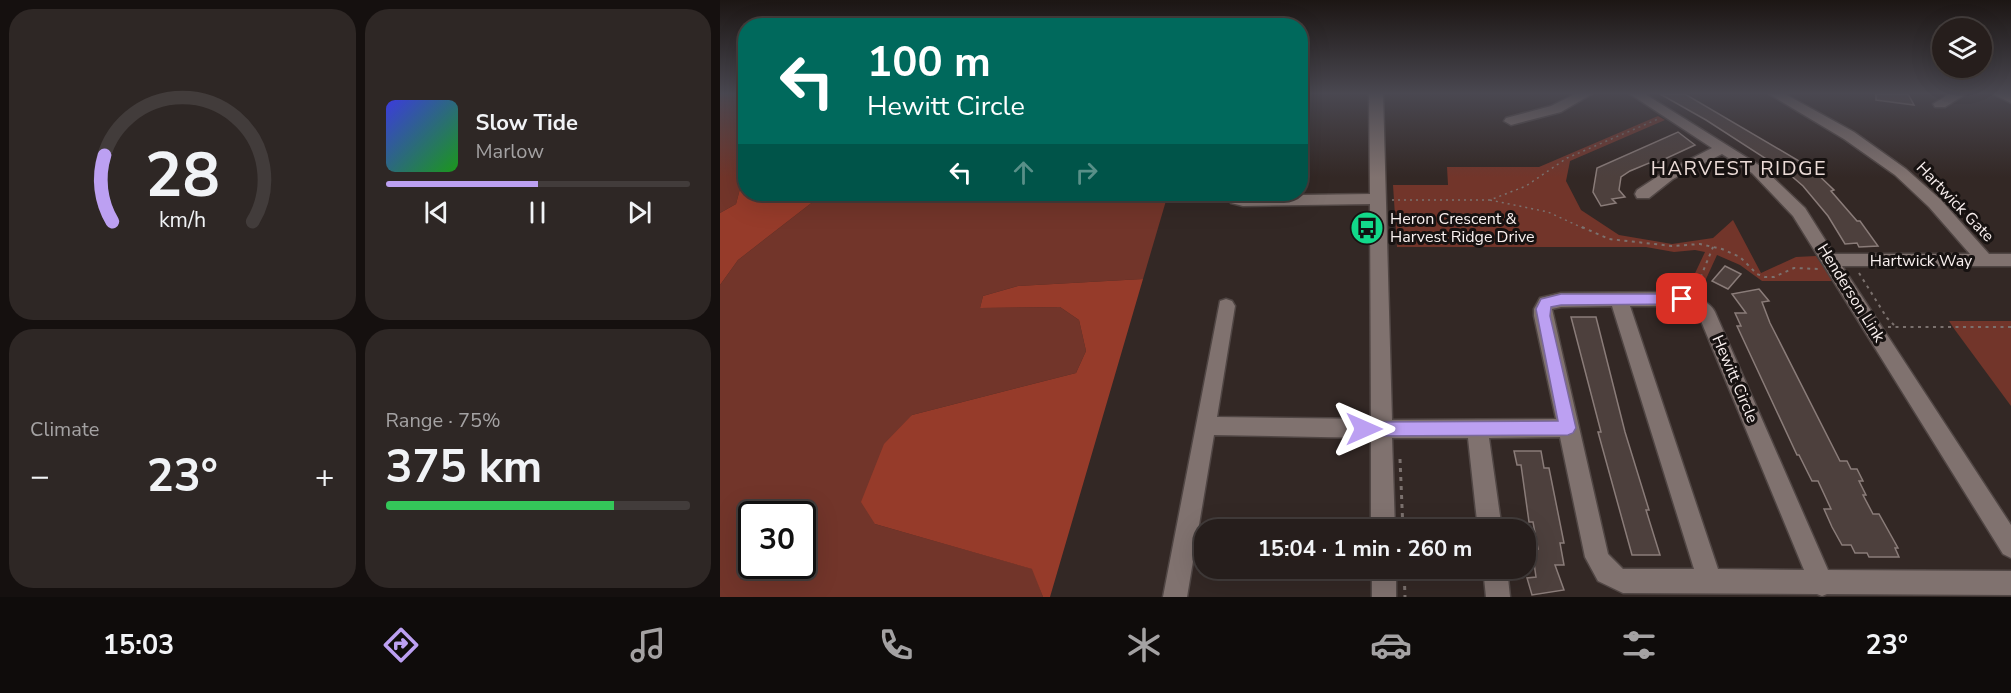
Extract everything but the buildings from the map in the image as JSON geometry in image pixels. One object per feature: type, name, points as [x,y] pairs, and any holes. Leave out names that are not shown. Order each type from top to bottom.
[{"type":"street","points":[[1378,122],[1383,199],[1383,519]]},
{"type":"street","name":"Henderson Link","points":[[1681,122],[1757,170],[1782,191],[1799,212],[1829,265],[1885,328],[2011,546]]},
{"type":"street","name":"Hartwick Gate","points":[[1828,122],[1889,162],[1934,202],[1985,260]]},
{"type":"street","points":[[1643,194],[1668,176],[1723,148]]},
{"type":"street","points":[[1308,200],[1383,199]]},
{"type":"street","name":"Hartwick Way","points":[[1829,265],[2011,260]]},
{"type":"street","points":[[1694,304],[1682,299],[1553,300],[1546,303],[1543,309],[1597,557],[1606,574],[1623,581],[1822,584],[2011,583]]},
{"type":"street","points":[[1619,300],[1710,582]]},
{"type":"street","name":"Hewitt Circle","points":[[1694,304],[1706,312],[1710,320],[1822,584]]},
{"type":"street","points":[[1175,597],[1226,306]]},
{"type":"street","points":[[1206,426],[1382,429],[1568,428]]},
{"type":"street","points":[[1477,428],[1489,519]]},
{"type":"street","points":[[1384,579],[1384,597]]},
{"type":"street","points":[[1496,579],[1498,597]]},
{"type":"path","points":[[1490,200],[1526,186],[1567,158],[1650,122]]},
{"type":"path","points":[[1383,199],[1490,200],[1548,212],[1609,239],[1672,246],[1700,244],[1713,247],[1736,254],[1757,274],[1765,277],[1774,277],[1794,268],[1829,265]]},
{"type":"path","points":[[1694,304],[1695,289],[1713,247]]},
{"type":"path","points":[[1856,267],[1884,313],[1885,328],[2011,327]]},
{"type":"path","points":[[1404,579],[1405,597]]},
{"type":"shaded area","points":[[720,122],[738,122],[738,196],[736,204],[720,213]]},
{"type":"shaded area","points":[[1644,122],[1661,122],[1570,161],[1566,181],[1581,210],[1619,235],[1672,244],[1713,238],[1733,220],[1761,273],[1796,257],[1816,256],[1833,281],[1762,281],[1740,265],[1717,255],[1701,290],[1689,286],[1705,252],[1695,250],[1674,252],[1646,247],[1397,247],[1393,185],[1448,185],[1447,167],[1539,167]]},
{"type":"shaded area","points":[[738,196],[738,201],[814,201],[738,260],[720,285],[720,213],[736,204]]},
{"type":"shaded area","points":[[814,201],[1166,201],[1143,279],[1018,286],[983,296],[980,308],[1060,307],[1079,320],[1086,351],[1076,373],[912,415],[875,524],[1033,569],[1043,597],[720,597],[720,285],[738,260]]},
{"type":"shaded area","points":[[1143,279],[1050,597],[1043,597],[1032,569],[875,524],[861,502],[884,444],[912,415],[1076,373],[1086,351],[1079,320],[1060,307],[980,308],[983,296],[1018,286]]},
{"type":"shaded area","points":[[1949,321],[2011,321],[2011,406],[1955,330]]},
{"type":"place","name":"Heron Crescent & Harvest Ridge Drive","points":[[1367,228]]},
{"type":"district","name":"HARVEST RIDGE","points":[[1739,168]]},
{"type":"route","points":[[1364,429],[1568,428],[1543,316],[1546,303],[1553,300],[1682,299]]}]
